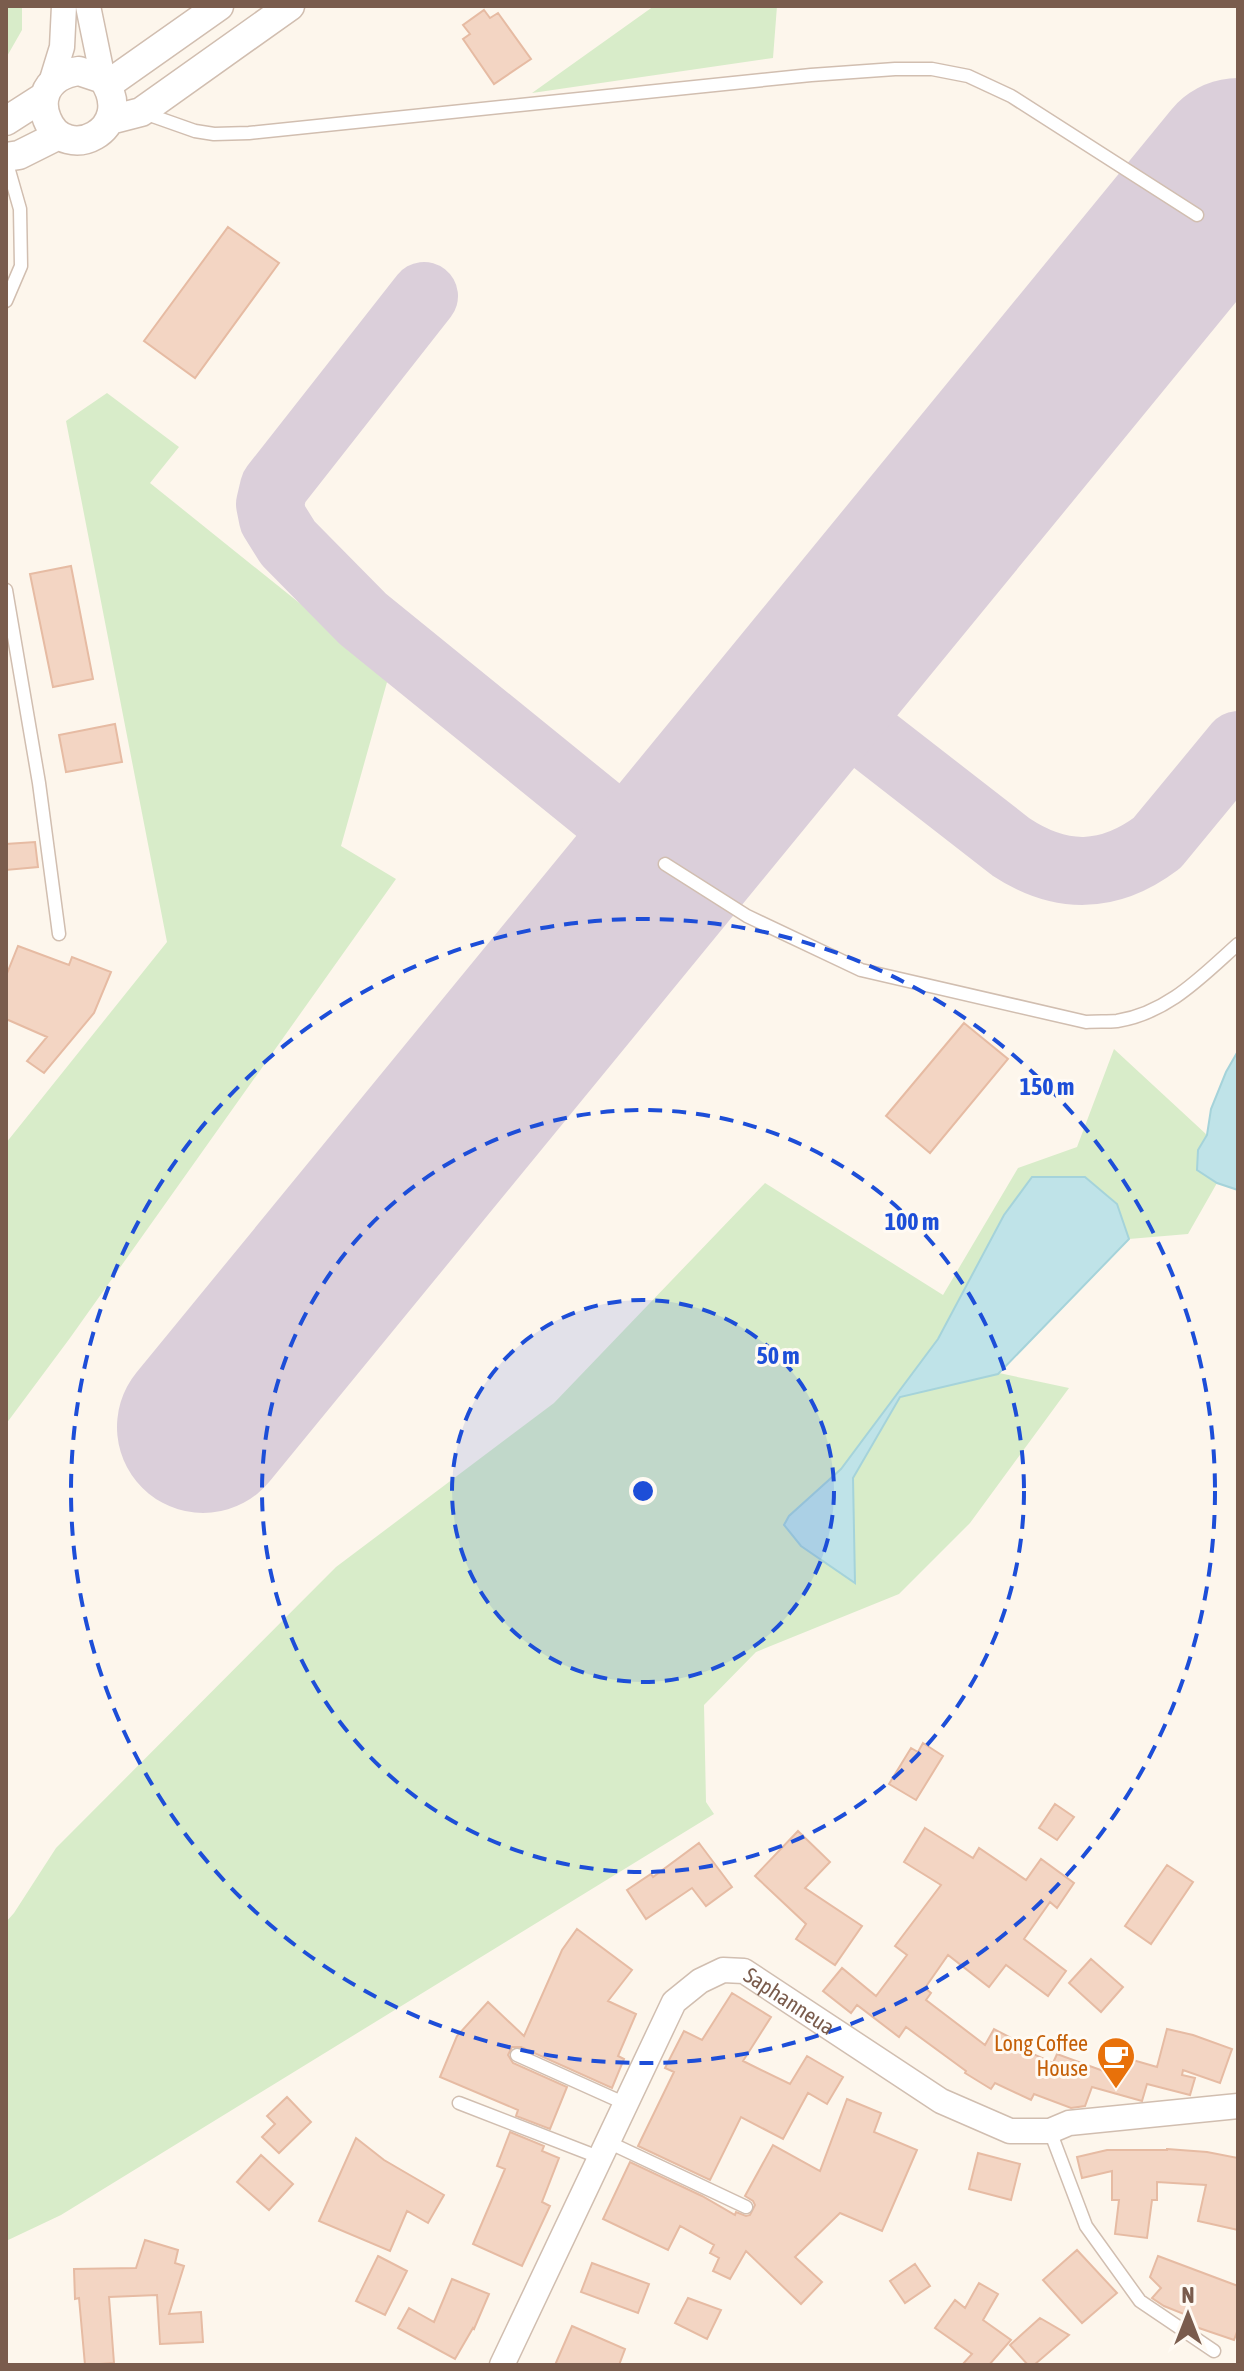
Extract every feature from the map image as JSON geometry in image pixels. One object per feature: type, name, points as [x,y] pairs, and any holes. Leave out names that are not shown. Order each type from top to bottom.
[{"type":"street","points":[[64,6],[62,47],[47,91],[46,117],[59,135],[82,140],[94,137],[103,130],[113,109],[88,6]]},
{"type":"street","points":[[105,82],[219,6]]},
{"type":"street","points":[[110,120],[141,112],[290,6]]},
{"type":"street","points":[[6,121],[68,73],[79,71],[105,82]]},
{"type":"street","points":[[6,158],[19,155],[59,135]]},
{"type":"street","name":"Saphanneua","points":[[502,2365],[674,2002],[700,1981],[723,1970],[744,1971],[941,2101],[1010,2131],[1050,2131],[1069,2123],[1238,2106]]},
{"type":"lane","points":[[141,112],[195,131],[249,133],[811,75],[932,69],[968,76],[1011,96],[1197,215]]},
{"type":"lane","points":[[6,158],[20,209],[21,266],[6,301]]},
{"type":"lane","points":[[6,590],[39,783],[59,934]]},
{"type":"lane","points":[[665,864],[747,916],[861,970],[1086,1022],[1118,1021],[1176,999],[1238,944]]},
{"type":"lane","points":[[517,2055],[626,2104]]},
{"type":"lane","points":[[459,2103],[604,2150],[746,2207]]},
{"type":"lane","points":[[1050,2131],[1086,2226],[1140,2301],[1214,2351]]},
{"type":"green space","points":[[6,6],[22,6],[22,30],[6,58]]},
{"type":"green space","points":[[654,6],[777,6],[773,58],[532,93]]},
{"type":"green space","points":[[107,393],[179,447],[150,483],[389,675],[341,846],[396,879],[6,1424],[6,1143],[167,942],[66,421]]},
{"type":"green space","points":[[1114,1049],[1207,1135],[1198,1150],[1197,1170],[1217,1183],[1188,1234],[1129,1239],[999,1373],[1069,1388],[970,1523],[899,1594],[756,1652],[704,1705],[706,1802],[714,1814],[61,2215],[6,2241],[6,1922],[56,1848],[336,1567],[554,1403],[765,1183],[943,1295],[1018,1168],[1077,1147]]},
{"type":"water","points":[[1238,1051],[1238,1190],[1217,1183],[1197,1170],[1198,1150],[1207,1135],[1211,1109]]},
{"type":"water","points":[[1032,1177],[1085,1177],[1117,1204],[1129,1239],[998,1374],[900,1397],[853,1478],[855,1583],[801,1546],[784,1525],[789,1516],[841,1469],[938,1339],[1004,1215]]},
{"type":"building","points":[[484,10],[490,18],[498,13],[531,59],[494,84],[463,39],[470,34],[463,25]]},
{"type":"building","points":[[228,227],[279,263],[195,378],[144,341]]},
{"type":"building","points":[[71,566],[93,679],[53,687],[30,574]]},
{"type":"building","points":[[115,724],[122,762],[66,772],[59,735]]},
{"type":"building","points":[[35,842],[38,867],[6,870],[6,844]]},
{"type":"building","points":[[18,946],[69,965],[72,957],[111,972],[94,1013],[44,1073],[27,1061],[47,1037],[6,1019],[6,976]]},
{"type":"building","points":[[964,1023],[1008,1059],[930,1153],[886,1116]]},
{"type":"building","points":[[923,1743],[943,1756],[916,1800],[889,1784],[911,1748],[918,1752]]},
{"type":"building","points":[[1055,1804],[1074,1817],[1057,1840],[1039,1828]]},
{"type":"building","points":[[925,1828],[973,1858],[979,1848],[1026,1880],[1041,1859],[1074,1883],[1057,1908],[1050,1902],[1024,1939],[1066,1971],[1048,1996],[1006,1965],[989,1987],[948,1955],[925,1988],[931,1993],[926,2000],[985,2045],[994,2029],[1013,2039],[1011,2044],[1053,2063],[1057,2054],[1106,2072],[1112,2054],[1157,2067],[1167,2029],[1193,2035],[1232,2049],[1220,2083],[1183,2070],[1182,2075],[1195,2078],[1190,2095],[1147,2084],[1142,2101],[1092,2087],[1085,2106],[1071,2108],[1034,2094],[1031,2100],[995,2083],[991,2089],[906,2027],[899,2037],[857,2005],[851,2013],[823,1991],[842,1968],[876,1996],[907,1955],[895,1946],[941,1885],[904,1862]]},
{"type":"building","points":[[798,1831],[830,1862],[805,1888],[862,1926],[835,1965],[796,1939],[806,1924],[755,1876]]},
{"type":"building","points":[[699,1843],[732,1887],[706,1906],[692,1888],[646,1919],[627,1890],[651,1874],[653,1877]]},
{"type":"building","points":[[1167,1865],[1193,1882],[1151,1944],[1125,1926]]},
{"type":"building","points":[[577,1929],[632,1970],[608,2001],[636,2014],[618,2056],[624,2059],[612,2088],[521,2047],[512,2047],[508,2055],[513,2063],[567,2087],[550,2129],[516,2116],[518,2110],[440,2077],[457,2036],[488,2002],[524,2036],[562,1950]]},
{"type":"building","points":[[1091,1959],[1123,1987],[1101,2012],[1069,1983]]},
{"type":"building","points":[[732,1993],[771,2017],[743,2061],[790,2084],[807,2056],[843,2077],[827,2104],[808,2093],[783,2139],[741,2117],[710,2180],[638,2146],[674,2072],[665,2068],[684,2031],[702,2040]]},
{"type":"building","points":[[287,2097],[311,2122],[279,2153],[262,2137],[275,2124],[267,2116]]},
{"type":"building","points":[[847,2099],[881,2113],[874,2132],[917,2150],[882,2231],[840,2213],[795,2257],[822,2282],[801,2304],[746,2251],[730,2279],[713,2271],[719,2258],[710,2253],[714,2245],[680,2226],[668,2250],[603,2219],[630,2162],[735,2215],[736,2212],[750,2215],[755,2205],[745,2196],[773,2145],[820,2171]]},
{"type":"building","points":[[510,2132],[544,2146],[542,2151],[559,2158],[542,2202],[550,2206],[522,2266],[473,2244],[505,2169],[497,2166]]},
{"type":"building","points":[[356,2138],[384,2160],[444,2195],[428,2223],[407,2211],[390,2251],[319,2221]]},
{"type":"building","points":[[1167,2149],[1238,2158],[1238,2230],[1198,2221],[1206,2185],[1157,2182],[1157,2200],[1152,2200],[1147,2238],[1115,2234],[1119,2200],[1112,2200],[1112,2171],[1082,2178],[1077,2157],[1107,2150]]},
{"type":"building","points":[[978,2153],[1020,2164],[1011,2200],[969,2189]]},
{"type":"building","points":[[261,2155],[293,2184],[269,2210],[237,2182]]},
{"type":"building","points":[[145,2240],[178,2250],[175,2263],[184,2266],[169,2314],[201,2312],[203,2342],[160,2344],[157,2295],[109,2297],[114,2363],[85,2365],[79,2298],[75,2299],[74,2269],[136,2268]]},
{"type":"building","points":[[1077,2250],[1117,2293],[1082,2323],[1043,2280]]},
{"type":"building","points":[[378,2256],[407,2271],[385,2315],[356,2301]]},
{"type":"building","points":[[1158,2256],[1238,2286],[1238,2329],[1234,2340],[1193,2326],[1187,2322],[1189,2316],[1152,2298],[1161,2288],[1150,2277]]},
{"type":"building","points":[[592,2263],[649,2284],[638,2313],[581,2292]]},
{"type":"building","points":[[915,2264],[930,2286],[905,2303],[890,2281]]},
{"type":"building","points":[[452,2279],[489,2294],[474,2329],[455,2359],[398,2328],[409,2308],[434,2322]]},
{"type":"building","points":[[979,2283],[998,2294],[983,2320],[1011,2340],[989,2365],[962,2365],[972,2354],[935,2328],[955,2300],[965,2308]]},
{"type":"building","points":[[688,2298],[721,2310],[707,2339],[675,2323]]},
{"type":"building","points":[[1040,2318],[1069,2335],[1034,2365],[1028,2365],[1010,2345]]},
{"type":"building","points":[[572,2326],[625,2349],[619,2365],[555,2365]]},
{"type":"taxiway","points":[[424,296],[274,487],[270,504],[273,519],[288,543],[363,619],[665,864]]},
{"type":"taxiway","points":[[808,689],[1011,847],[1030,858],[1067,870],[1103,869],[1139,855],[1157,843],[1238,745]]},
{"type":"runway","points":[[203,1427],[1238,164]]},
{"type":"place","name":"Long Coffee House","points":[[1116,2090]]}]
